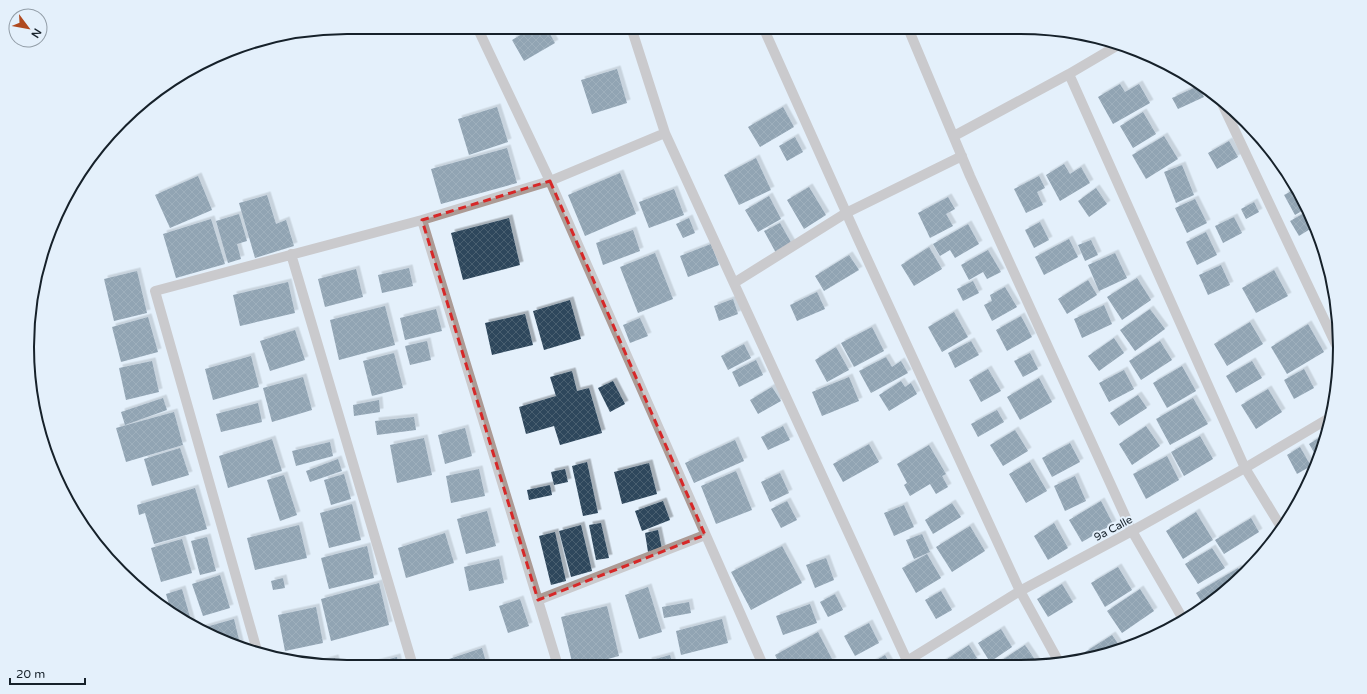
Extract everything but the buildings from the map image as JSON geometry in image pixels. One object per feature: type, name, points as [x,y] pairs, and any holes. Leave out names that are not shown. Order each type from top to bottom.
[{"type":"street","points":[[480,34],[550,181],[761,660]]},
{"type":"street","points":[[634,34],[665,133],[907,660]]},
{"type":"street","points":[[767,34],[846,213],[1020,591],[1056,657]]},
{"type":"street","points":[[911,34],[962,156],[1132,531],[1181,615]]},
{"type":"street","points":[[954,136],[1069,74],[1112,48]]},
{"type":"street","points":[[1069,74],[1245,468],[1279,522]]},
{"type":"street","points":[[1226,112],[1333,337]]},
{"type":"street","points":[[256,646],[155,291],[422,220],[550,181],[665,133]]},
{"type":"street","points":[[734,283],[846,213],[962,156]]},
{"type":"street","points":[[422,220],[556,660]]},
{"type":"street","points":[[291,254],[411,660]]},
{"type":"street","name":"9a Calle","points":[[913,660],[1020,591],[1245,468],[1324,421]]},
{"type":"street","points":[[538,600],[705,535]]},
{"type":"highlighted area","points":[[550,181],[705,535],[538,600],[422,220]]}]
